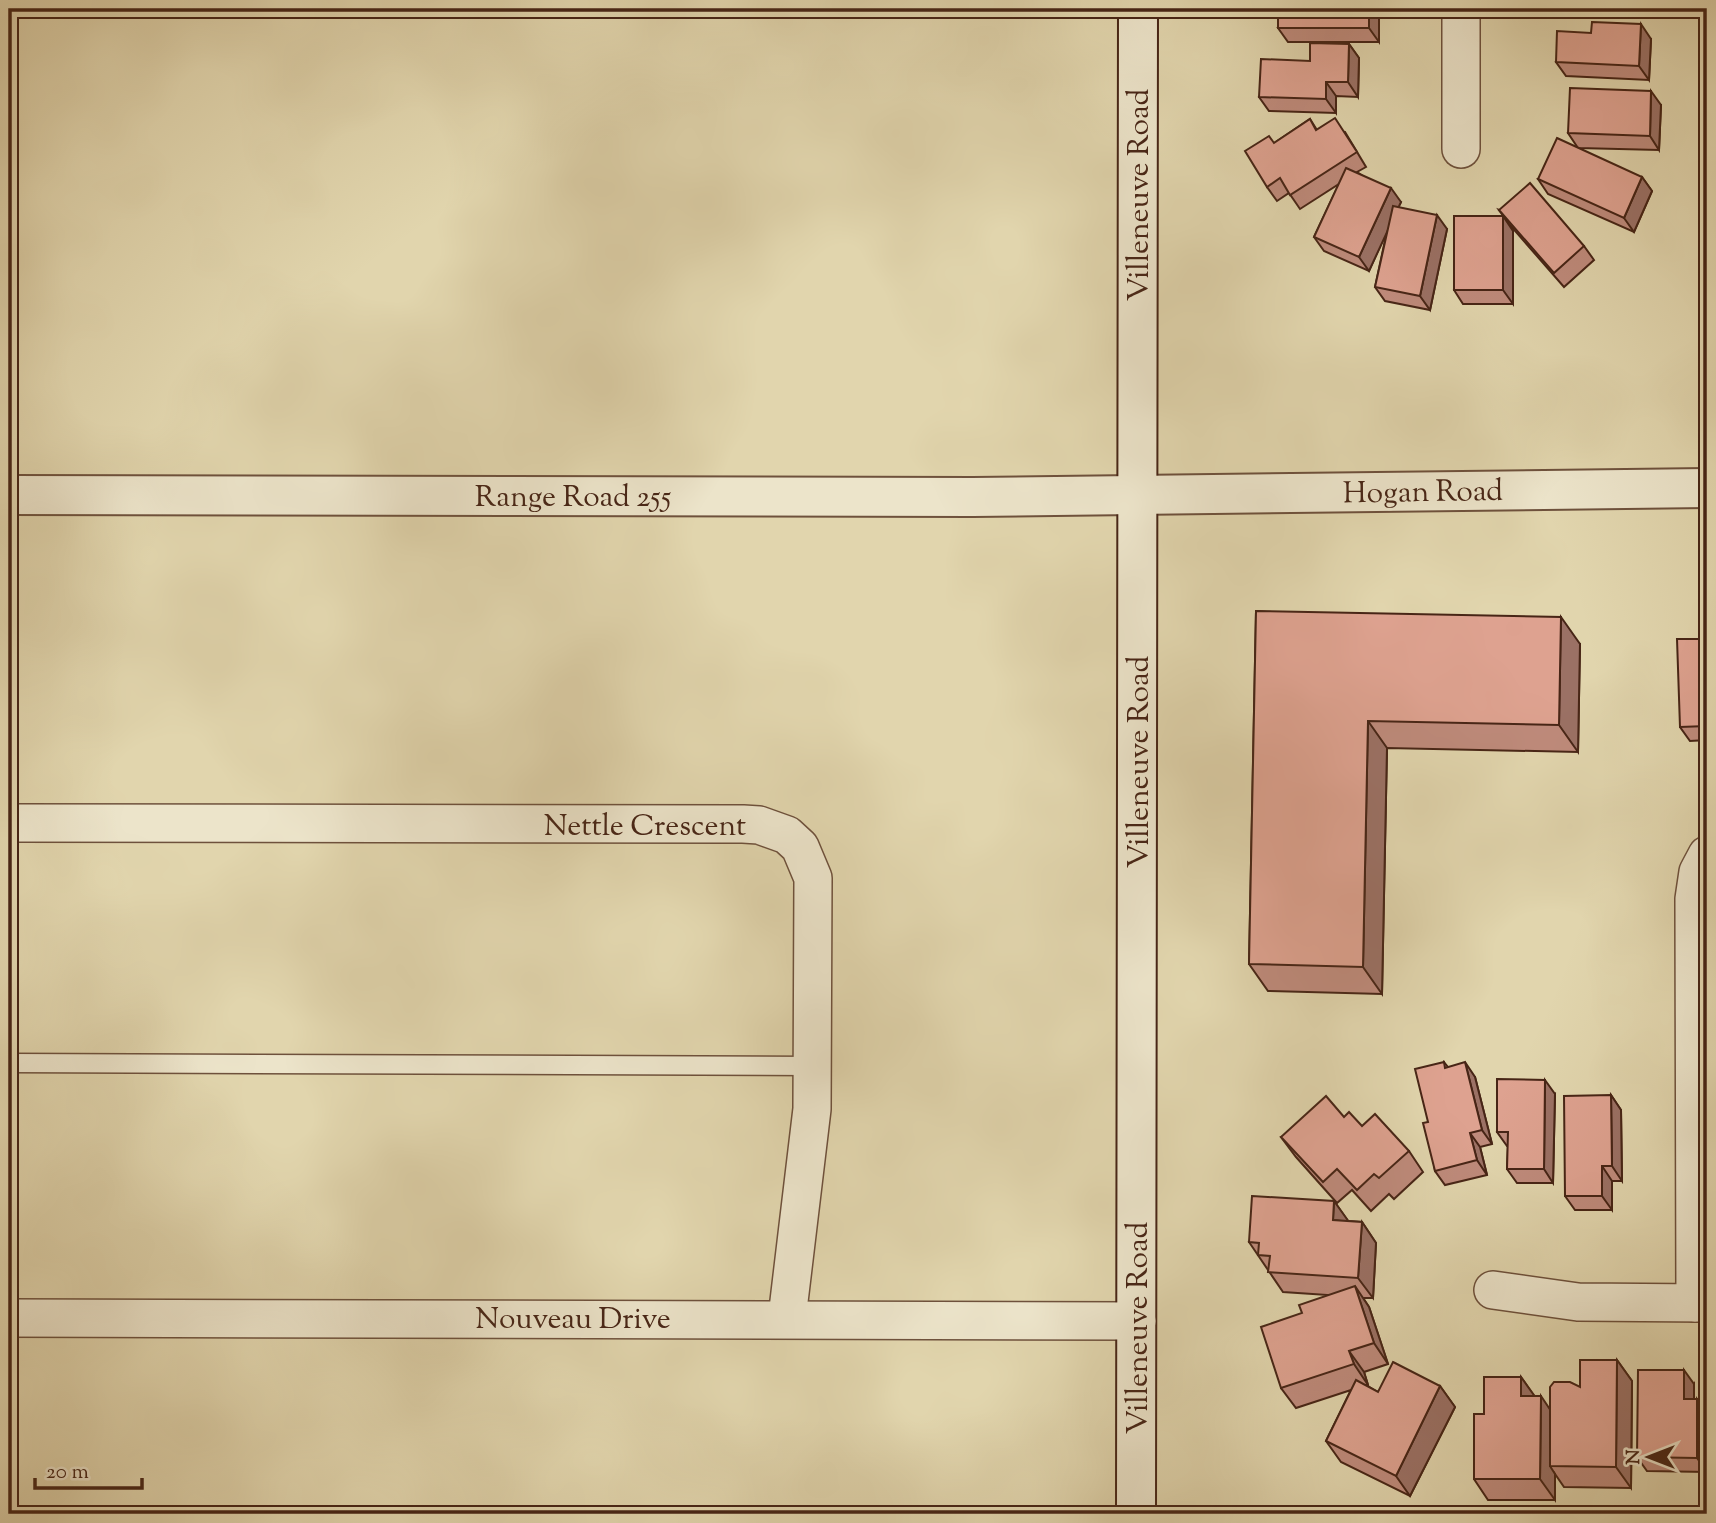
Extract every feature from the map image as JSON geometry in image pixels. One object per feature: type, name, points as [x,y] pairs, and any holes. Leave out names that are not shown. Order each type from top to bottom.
[{"type":"street","name":"Villeneuve Road","points":[[1136,1514],[1138,9]]},
{"type":"street","points":[[1461,9],[1461,149]]},
{"type":"street","name":"Hogan Road","points":[[1138,494],[1707,488]]},
{"type":"street","name":"Range Road 255","points":[[9,495],[973,497],[1138,494]]},
{"type":"street","name":"Nettle Crescent","points":[[9,823],[743,824],[775,829],[800,847],[813,878],[813,1066],[809,1149],[787,1318]]},
{"type":"street","points":[[1493,1290],[1578,1302],[1701,1303],[1694,899],[1698,872],[1707,855]]},
{"type":"street","name":"Nouveau Drive","points":[[9,1318],[1137,1321]]},
{"type":"lane","points":[[9,1063],[813,1066]]},
{"type":"building","points":[[1278,9],[1369,9],[1369,28],[1278,28]]},
{"type":"building","points":[[1592,22],[1641,24],[1639,66],[1556,62],[1557,31],[1591,33]]},
{"type":"building","points":[[1310,43],[1349,44],[1348,82],[1326,82],[1326,99],[1259,97],[1261,59],[1310,61]]},
{"type":"building","points":[[1570,88],[1651,91],[1650,136],[1568,133]]},
{"type":"building","points":[[1335,118],[1357,152],[1290,195],[1280,178],[1267,187],[1245,151],[1269,136],[1274,143],[1310,119],[1316,130]]},
{"type":"building","points":[[1557,138],[1642,177],[1624,218],[1538,179]]},
{"type":"building","points":[[1346,168],[1391,188],[1359,257],[1314,237]]},
{"type":"building","points":[[1530,183],[1584,246],[1554,273],[1499,210]]},
{"type":"building","points":[[1393,206],[1437,215],[1420,296],[1375,287]]},
{"type":"building","points":[[1454,216],[1503,216],[1503,290],[1454,290]]},
{"type":"building","points":[[1256,611],[1561,617],[1559,725],[1368,721],[1363,967],[1249,964]]},
{"type":"building","points":[[1677,639],[1707,639],[1707,726],[1680,727]]},
{"type":"building","points":[[1444,1062],[1445,1068],[1465,1062],[1482,1130],[1470,1133],[1477,1160],[1435,1171],[1423,1123],[1428,1122],[1415,1069]]},
{"type":"building","points":[[1497,1079],[1545,1080],[1544,1169],[1507,1169],[1508,1132],[1497,1132]]},
{"type":"building","points":[[1611,1095],[1612,1166],[1602,1166],[1602,1196],[1565,1196],[1564,1096]]},
{"type":"building","points":[[1326,1096],[1344,1117],[1349,1112],[1362,1126],[1375,1114],[1409,1151],[1379,1178],[1374,1174],[1357,1190],[1337,1169],[1323,1182],[1281,1137]]},
{"type":"building","points":[[1252,1196],[1334,1201],[1333,1220],[1362,1222],[1358,1278],[1268,1272],[1270,1256],[1258,1255],[1259,1243],[1249,1242]]},
{"type":"building","points":[[1355,1286],[1374,1343],[1349,1351],[1354,1364],[1281,1388],[1261,1327],[1302,1313],[1299,1305]]},
{"type":"building","points":[[1580,1360],[1617,1360],[1616,1467],[1550,1466],[1550,1387],[1554,1382],[1570,1382],[1580,1387]]},
{"type":"building","points":[[1393,1362],[1440,1386],[1396,1476],[1326,1441],[1356,1380],[1378,1392]]},
{"type":"building","points":[[1638,1370],[1684,1370],[1684,1399],[1697,1399],[1697,1458],[1637,1457]]},
{"type":"building","points":[[1484,1377],[1521,1377],[1521,1396],[1541,1396],[1540,1479],[1474,1479],[1474,1414],[1484,1414]]}]
